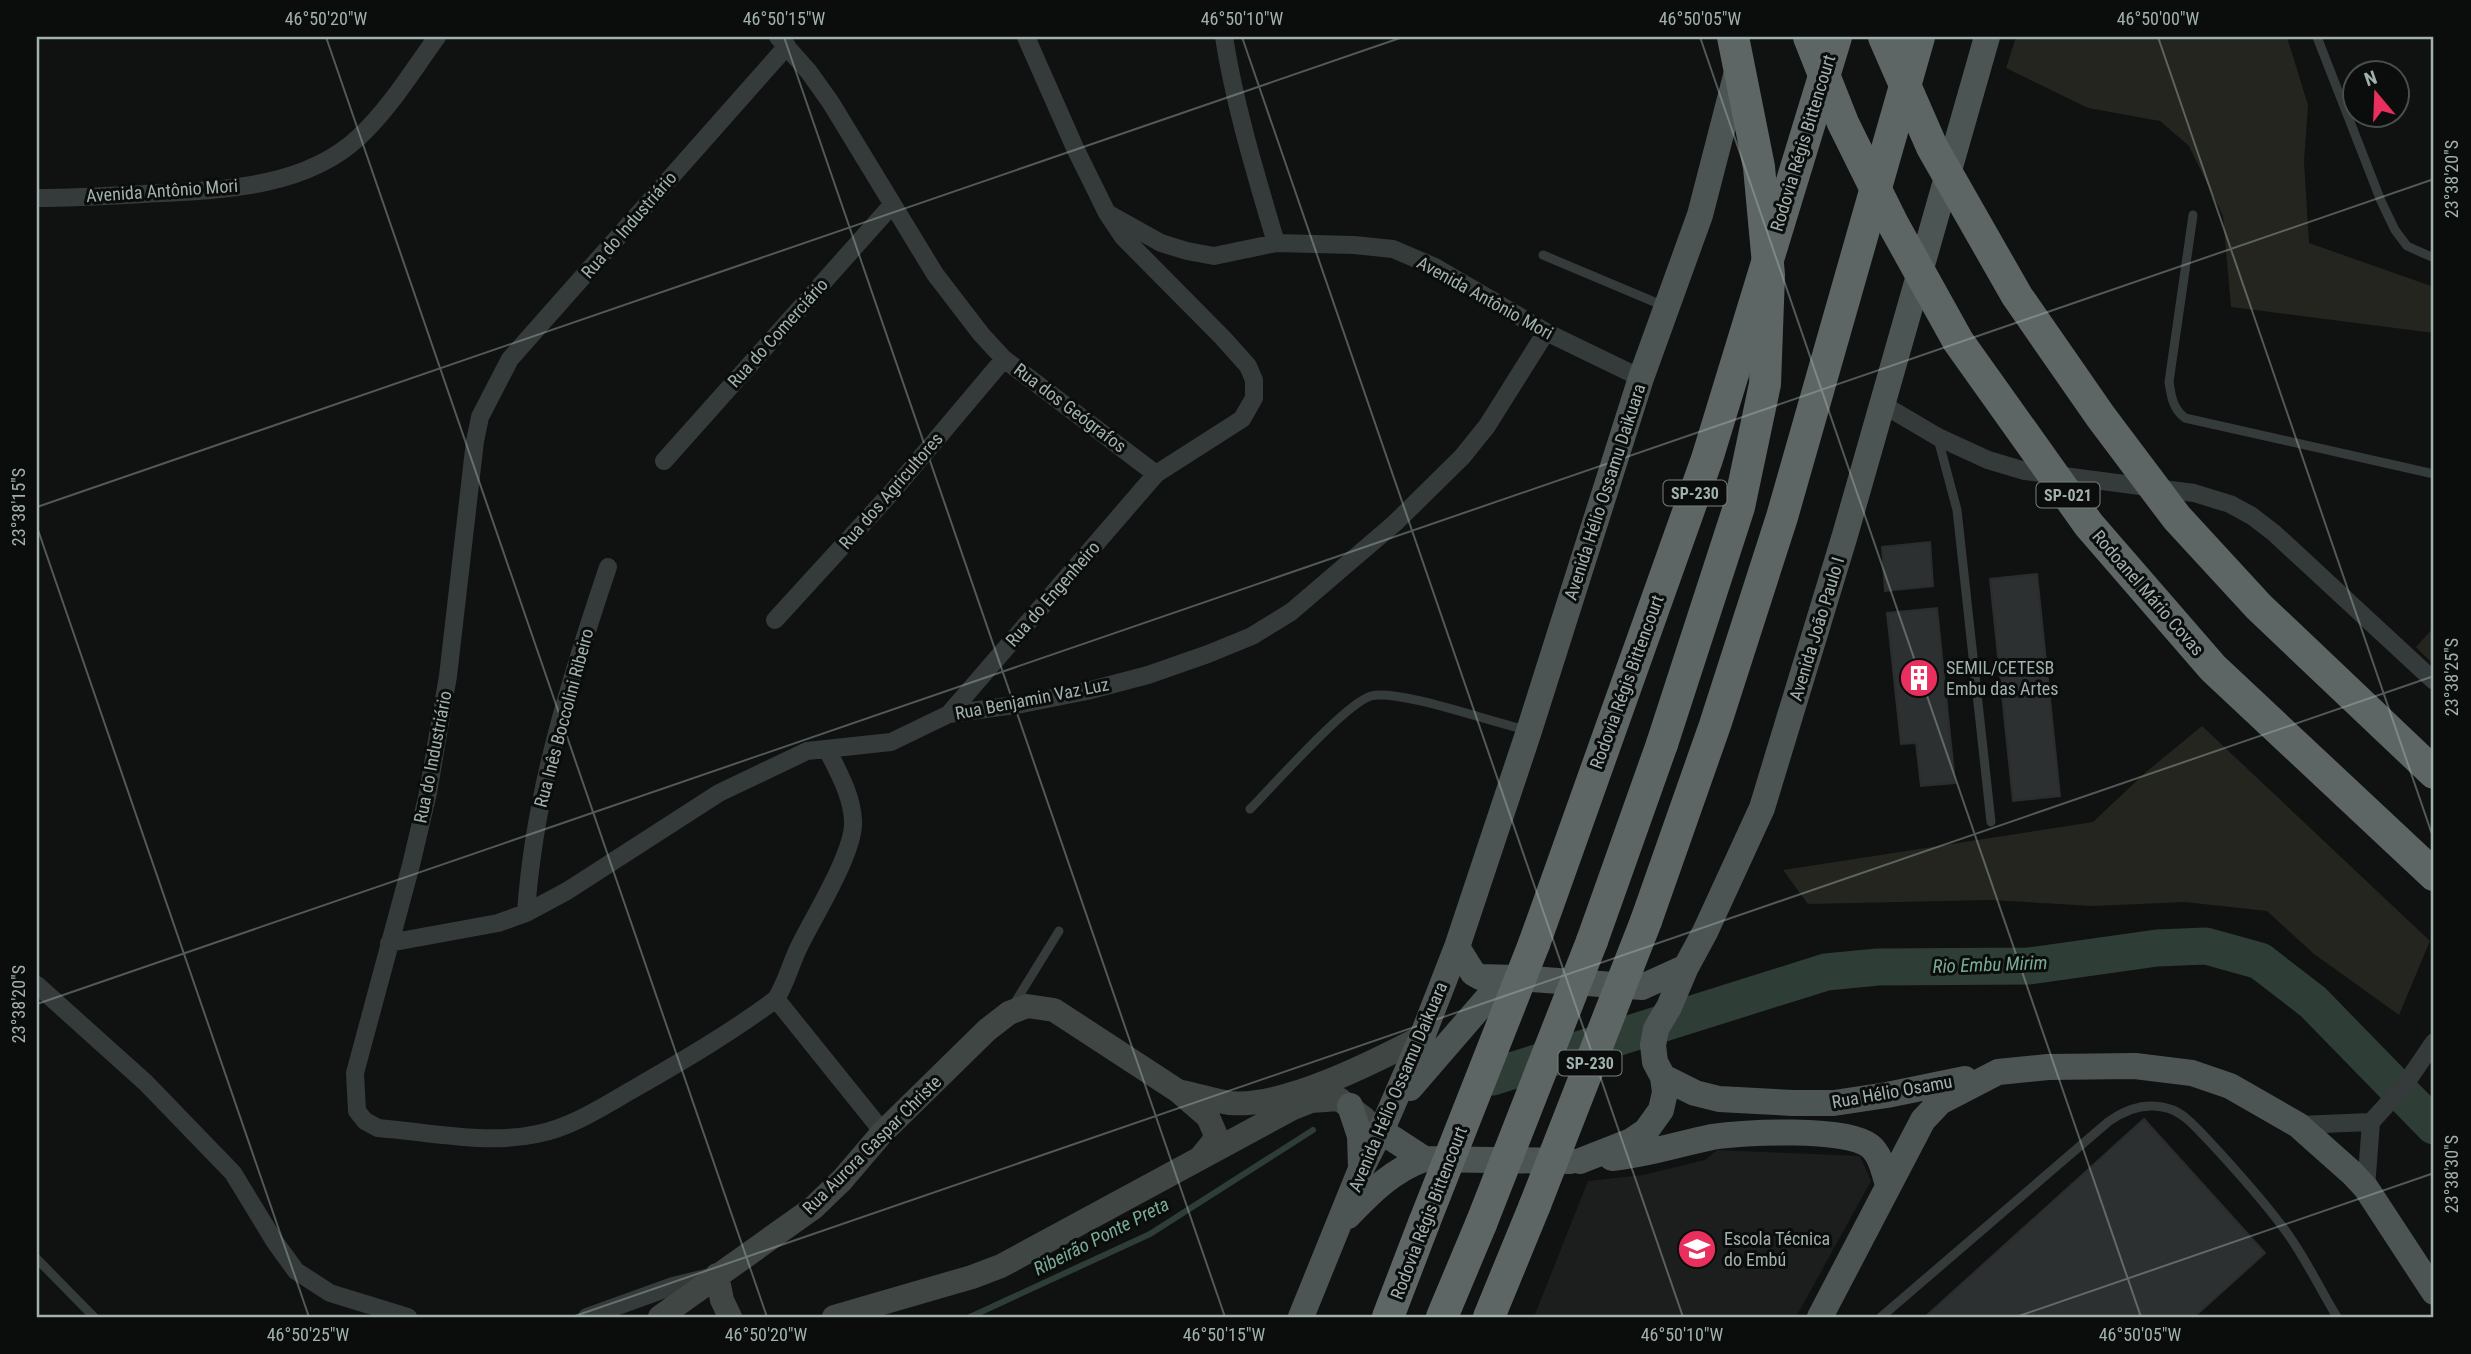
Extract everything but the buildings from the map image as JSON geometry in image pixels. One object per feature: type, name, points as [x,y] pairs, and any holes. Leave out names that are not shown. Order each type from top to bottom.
[{"type":"highway","points":[[1442,1317],[1592,941],[1662,744],[1739,508],[1765,384],[1769,275],[1759,167],[1733,37]]},
{"type":"highway","name":"Rodoanel Mário Covas","points":[[1809,37],[1843,123],[1893,224],[1958,341],[2089,525],[2213,668],[2434,875]]},
{"type":"highway","name":"Rodovia Régis Bittencourt","points":[[1388,1317],[1534,944],[1707,459],[1836,37]]},
{"type":"highway","points":[[1884,37],[1933,147],[2004,273],[2108,427],[2177,518],[2259,607],[2434,773]]},
{"type":"highway","name":"SP-230","points":[[1489,1317],[1646,920],[1715,725],[1782,517],[1919,37]]},
{"type":"main road","name":"Avenida Hélio Ossamu Daikuara","points":[[1301,1317],[1361,1169],[1422,1037],[1457,947],[1529,731],[1641,377],[1700,215],[1747,37]]},
{"type":"main road","name":"Avenida João Paulo I","points":[[1580,1161],[1631,1141],[1647,1130],[1661,1110],[1665,1092],[1663,1077],[1655,1062],[1653,1045],[1656,1029],[1705,932],[1762,808],[1820,622],[1987,37]]},
{"type":"main road","name":"Avenida Hélio Ossamu Daikuara","points":[[1457,947],[1476,976],[1516,978]]},
{"type":"main road","points":[[1178,1091],[1230,1102],[1261,1101],[1326,1080],[1422,1037],[1516,978],[1642,987],[1686,967]]},
{"type":"main road","points":[[1642,987],[1666,1011]]},
{"type":"main road","points":[[1383,1126],[1416,1080],[1492,993]]},
{"type":"main road","points":[[1009,1013],[1027,1006],[1054,1010],[1178,1091],[1208,1117],[1212,1125],[1214,1141],[1201,1157]]},
{"type":"main road","name":"Rua Aurora Gaspar Christe","points":[[660,1317],[813,1208],[842,1180],[883,1132],[987,1030],[1009,1013]]},
{"type":"main road","name":"Rua Hélio Osamu","points":[[1663,1077],[1695,1093],[1719,1099],[1834,1103],[1887,1096],[1998,1072],[2048,1067],[2135,1066],[2192,1073],[2231,1086],[2298,1125],[2320,1142],[2366,1188],[2434,1292]]},
{"type":"main road","points":[[1820,1317],[1923,1120],[1940,1102],[1998,1072]]},
{"type":"main road","points":[[834,1317],[1001,1266],[1293,1108],[1311,1101],[1339,1099],[1383,1126],[1424,1160]]},
{"type":"main road","points":[[1350,1106],[1360,1136],[1361,1169]]},
{"type":"main road","name":"Rua Hélio Osamu","points":[[1424,1160],[1580,1161],[1634,1156],[1732,1134],[1842,1135],[1872,1147],[1888,1185]]},
{"type":"main road","name":"Avenida Hélio Ossamu Daikuara","points":[[1338,1228],[1371,1192],[1396,1172],[1424,1160]]},
{"type":"main road","points":[[717,1275],[722,1300],[730,1317]]},
{"type":"street","name":"Avenida Antônio Mori","points":[[37,198],[206,190],[254,184],[301,172],[358,139],[381,114],[437,37]]},
{"type":"street","points":[[1026,37],[1107,213],[1123,237],[1248,366],[1254,380],[1254,398],[1242,419],[1156,474]]},
{"type":"street","points":[[1224,37],[1251,158],[1276,243]]},
{"type":"street","name":"Rua dos Geógrafos","points":[[782,41],[831,103],[935,274],[981,334],[1004,359],[1156,474]]},
{"type":"street","name":"Rua do Industriário","points":[[776,999],[660,1074],[555,1130],[534,1135],[490,1138],[378,1128],[365,1121],[357,1111],[355,1073],[411,865],[442,715],[480,417],[510,359],[782,41]]},
{"type":"street","name":"Rua do Comerciário","points":[[664,461],[892,205]]},
{"type":"street","name":"Avenida Antônio Mori","points":[[1107,213],[1161,243],[1214,256],[1276,243],[1392,249],[1435,267],[1546,332],[1641,377]]},
{"type":"street","name":"Rua Benjamin Vaz Luz","points":[[389,943],[498,923],[526,913],[567,891],[719,793],[807,751],[891,742],[949,714],[1023,704],[1087,691],[1148,675],[1252,636],[1291,612],[1395,523],[1462,457],[1487,426],[1546,332]]},
{"type":"street","name":"Rua dos Agricultores","points":[[775,620],[891,493],[1004,359]]},
{"type":"street","points":[[1882,404],[1938,437],[1989,460],[2025,471],[2194,493],[2230,504],[2274,533],[2434,681]]},
{"type":"street","name":"Rua do Engenheiro","points":[[949,714],[1156,474]]},
{"type":"street","name":"Rua Inês Boccolini Ribeiro","points":[[526,913],[529,864],[557,730],[608,567]]},
{"type":"street","points":[[827,749],[852,810],[854,824],[850,845],[796,952],[783,988],[776,999],[865,1113],[883,1132]]},
{"type":"street","points":[[37,985],[146,1083],[233,1173],[296,1271],[330,1293],[408,1317]]},
{"type":"street","points":[[2366,1188],[2376,1118],[2404,1086],[2434,1042]]},
{"type":"street","points":[[2298,1125],[2376,1118]]},
{"type":"street","points":[[587,1317],[673,1286],[717,1275]]},
{"type":"lane","points":[[2317,37],[2381,201],[2395,230],[2407,246],[2434,258]]},
{"type":"lane","points":[[2193,215],[2169,382],[2179,414],[2185,418],[2434,474]]},
{"type":"lane","points":[[1543,255],[1667,307]]},
{"type":"lane","points":[[1938,437],[1957,510],[1991,822]]},
{"type":"lane","points":[[1250,809],[1346,712],[1369,697],[1379,695],[1411,699],[1529,731]]},
{"type":"lane","points":[[1009,1013],[1059,931]]},
{"type":"lane","points":[[1881,1317],[2108,1122],[2135,1107],[2150,1106],[2171,1109],[2184,1116],[2223,1156],[2286,1232],[2337,1317]]},
{"type":"lane","points":[[37,1259],[94,1317]]},
{"type":"shaded area","points":[[2016,37],[2287,37],[2308,105],[2304,161],[2309,243],[2434,287],[2434,333],[2231,307],[2223,216],[2189,146],[2160,121],[2088,108],[2006,68]]},
{"type":"shaded area","points":[[2434,627],[2434,665],[2416,647]]},
{"type":"shaded area","points":[[2202,726],[2430,941],[2399,1015],[2314,954],[2267,911],[2185,902],[2093,906],[1990,900],[1808,904],[1783,870],[2093,822],[2146,772]]},
{"type":"shaded area","name":"Escola Técnica do Embú","points":[[1717,1150],[1860,1156],[1871,1181],[1796,1317],[1534,1317],[1588,1181],[1643,1175],[1705,1160]]},
{"type":"waterway","name":"Rio Embu Mirim","points":[[1492,1077],[1826,972],[1878,967],[2029,966],[2157,948],[2206,946],[2260,961],[2313,1002],[2434,1126]]},
{"type":"waterway","name":"Ribeirão Ponte Preta","points":[[970,1317],[1150,1234],[1313,1130]]},
{"type":"place","name":"SEMIL/CETESB Embu das Artes","points":[[1919,678]]},
{"type":"place","name":"Escola Técnica do Embú","points":[[1697,1249]]}]
